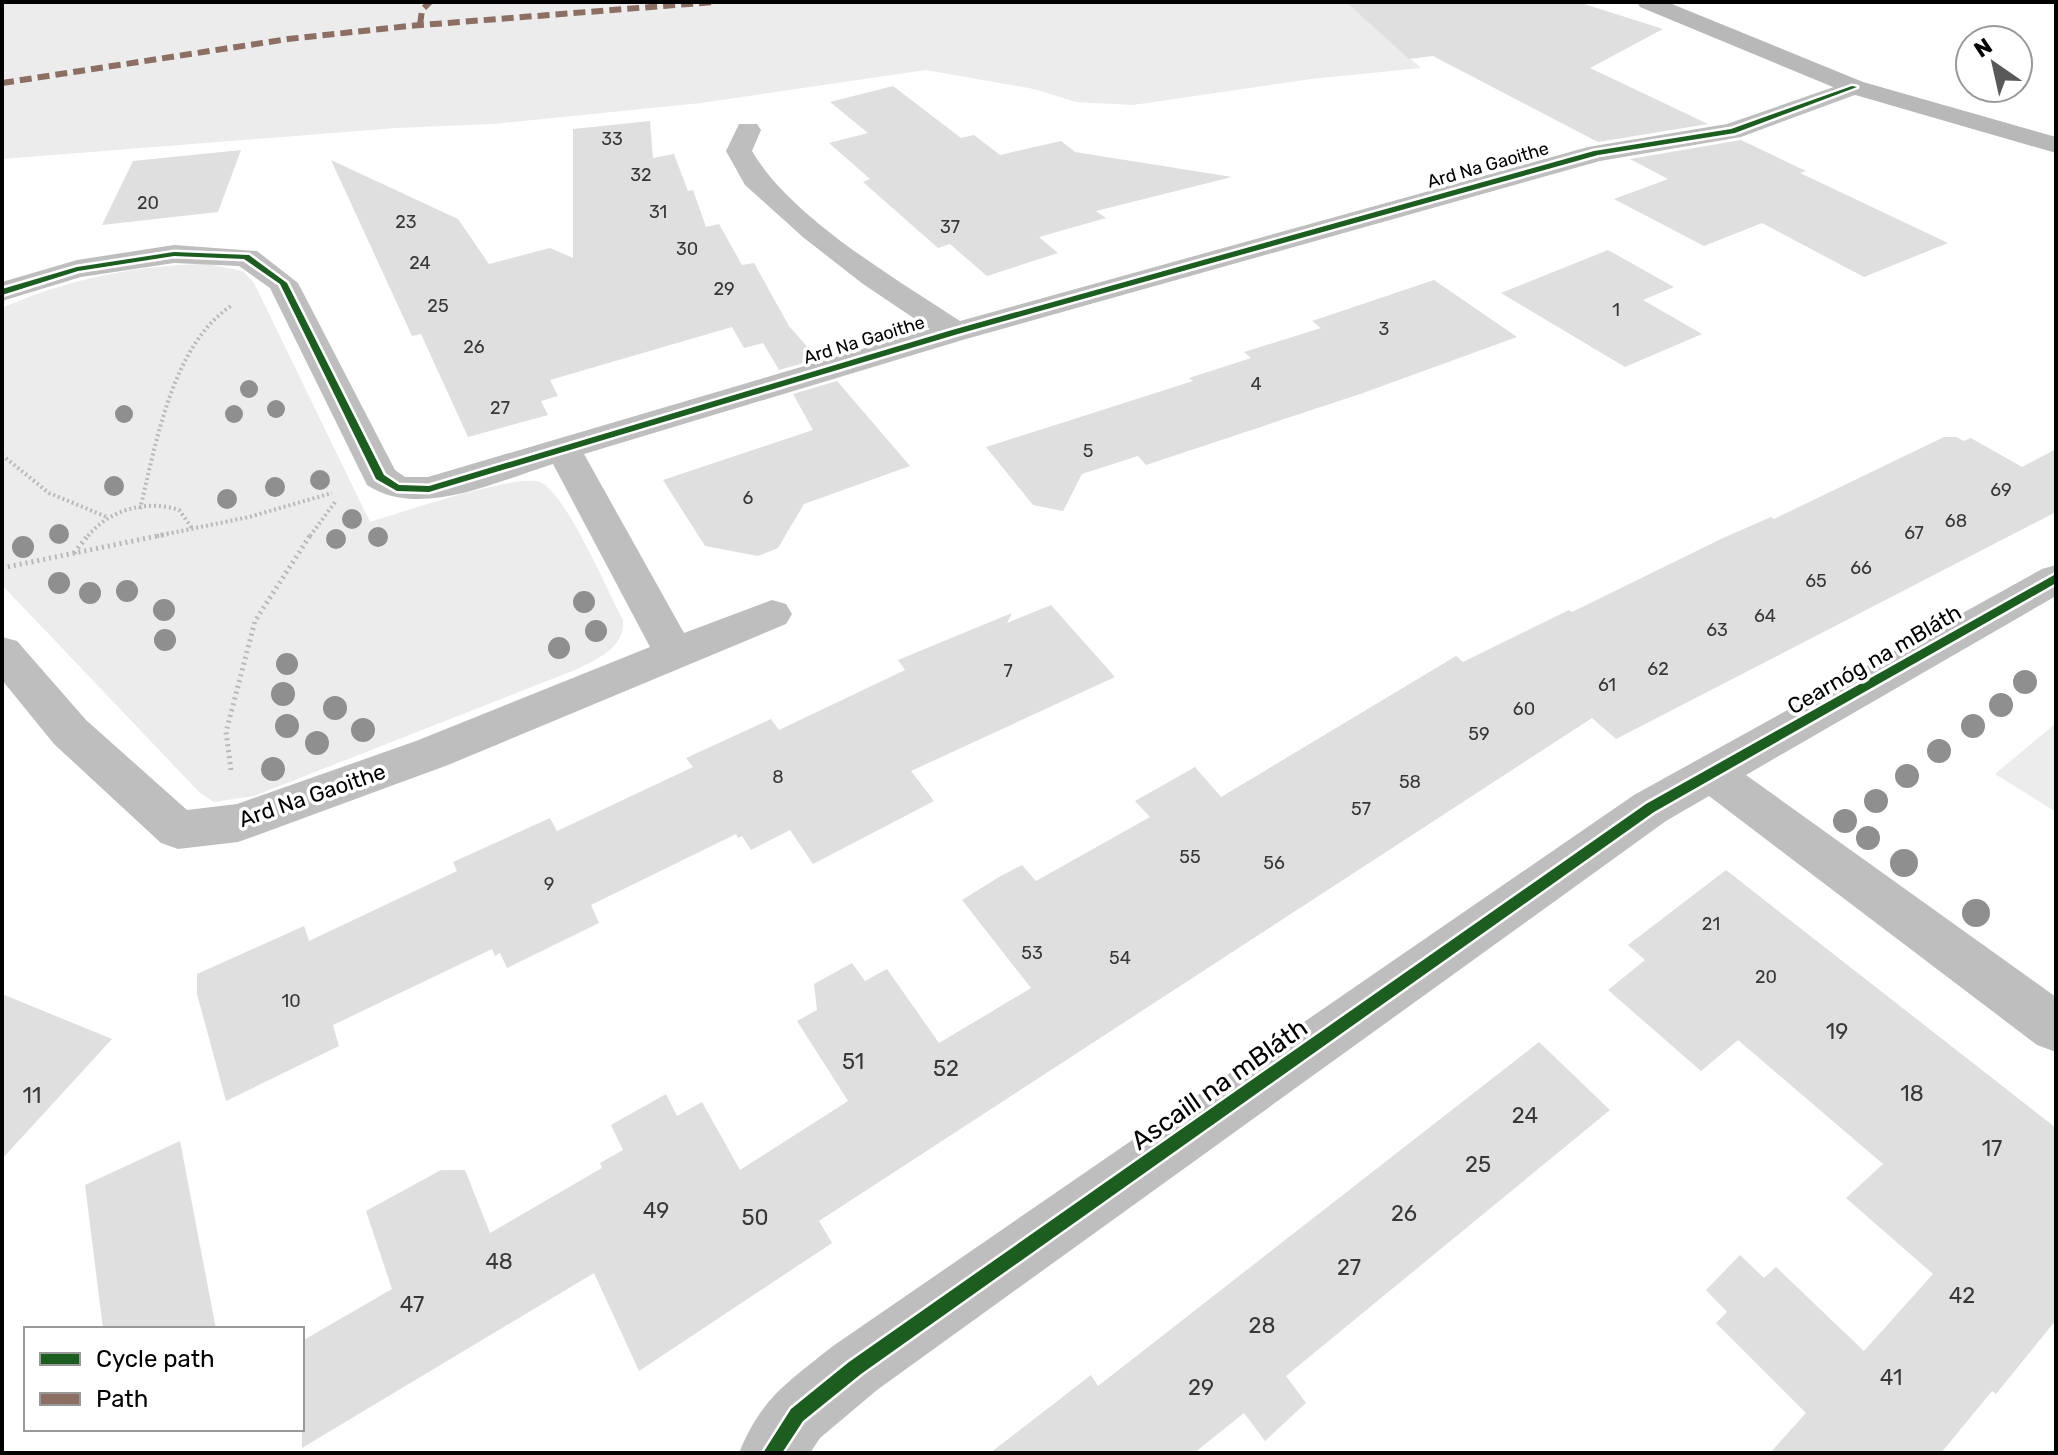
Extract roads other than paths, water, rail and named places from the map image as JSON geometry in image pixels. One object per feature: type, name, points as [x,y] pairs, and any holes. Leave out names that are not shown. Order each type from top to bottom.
[{"type":"street","points":[[1648,2],[1854,87],[2056,145]]},
{"type":"street","name":"Ard Na Gaoithe","points":[[2,292],[77,269],[174,254],[246,257],[283,283],[380,477],[397,488],[429,489],[955,332],[1597,153],[1732,131],[1854,87]]},
{"type":"street","name":"Ard Na Gaoithe","points":[[748,130],[739,151],[755,179],[874,278],[955,332]]},
{"type":"street","points":[[563,449],[675,654]]},
{"type":"street","name":"Cearnóg na mBláth","points":[[1712,774],[2056,578]]},
{"type":"street","name":"Ard Na Gaoithe","points":[[2,652],[70,732],[178,830],[238,823],[432,753],[772,614]]},
{"type":"street","points":[[1712,774],[2049,1011]]},
{"type":"street","name":"Ascaill na mBláth","points":[[772,1453],[797,1415],[855,1368],[1650,808],[1712,774]]}]
